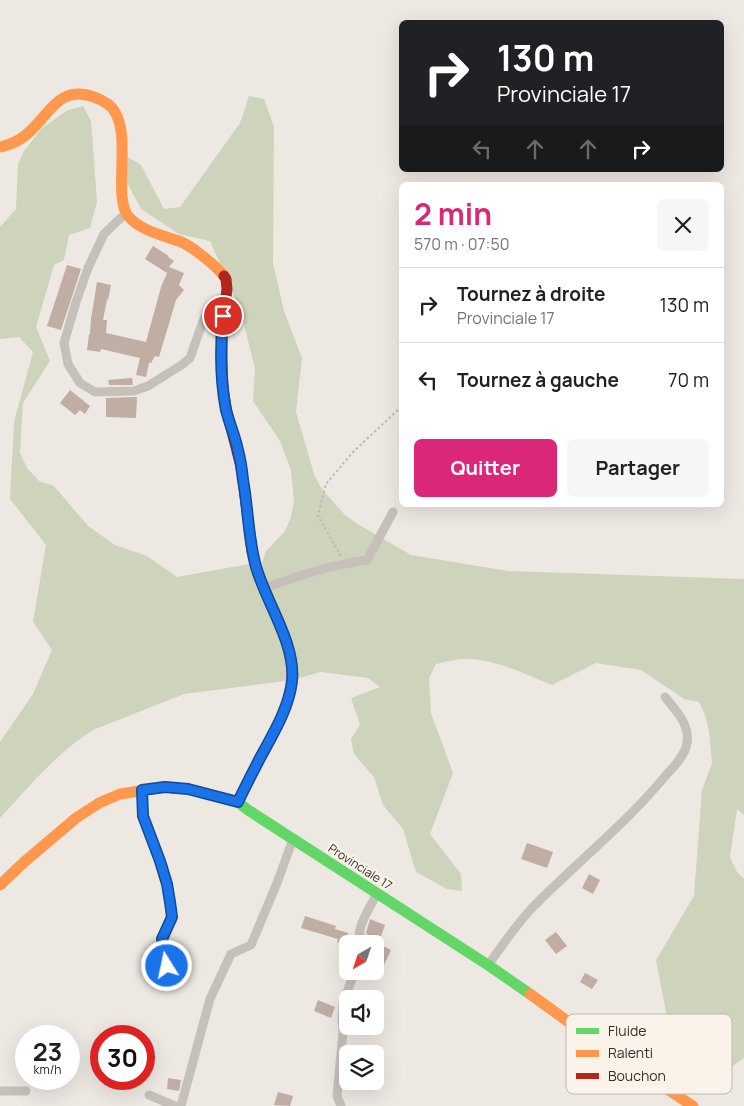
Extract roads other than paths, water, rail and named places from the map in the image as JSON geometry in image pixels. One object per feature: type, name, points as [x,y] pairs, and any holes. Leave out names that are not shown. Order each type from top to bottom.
[{"type":"street","points":[[0,147],[12,145],[24,138],[51,107],[68,95],[82,92],[106,103],[113,109],[120,125],[122,195],[126,213],[137,225],[180,241],[222,273],[226,280],[227,290],[221,348],[221,377],[244,482],[255,563],[284,634],[291,662],[292,680],[282,716],[238,802]]},
{"type":"street","points":[[126,213],[104,234],[76,302],[64,343],[68,364],[80,383],[95,392],[134,390],[148,386],[190,358],[207,312],[225,304]]},
{"type":"street","points":[[264,588],[306,573],[345,563],[367,560],[393,512]]},
{"type":"street","points":[[488,966],[531,910],[652,792],[676,764],[687,744],[688,730],[683,719],[665,697]]},
{"type":"street","name":"Provinciale 17","points":[[0,885],[76,818],[100,803],[120,794],[142,790],[165,787],[188,789],[238,802],[488,966],[566,1020]]},
{"type":"street","points":[[142,790],[143,816],[160,861],[170,902],[172,917],[162,939],[170,979]]},
{"type":"street","points":[[181,1106],[210,999],[231,954],[251,944],[277,883],[292,839]]},
{"type":"street","points":[[359,935],[364,918],[377,894]]},
{"type":"street","points":[[341,1106],[336,1096],[343,1032],[343,1004],[352,980]]},
{"type":"street","points":[[0,1091],[26,1090]]},
{"type":"street","name":"Provinciale 17","points":[[675,1094],[693,1106]]},
{"type":"street","points":[[148,1095],[175,1106]]}]
